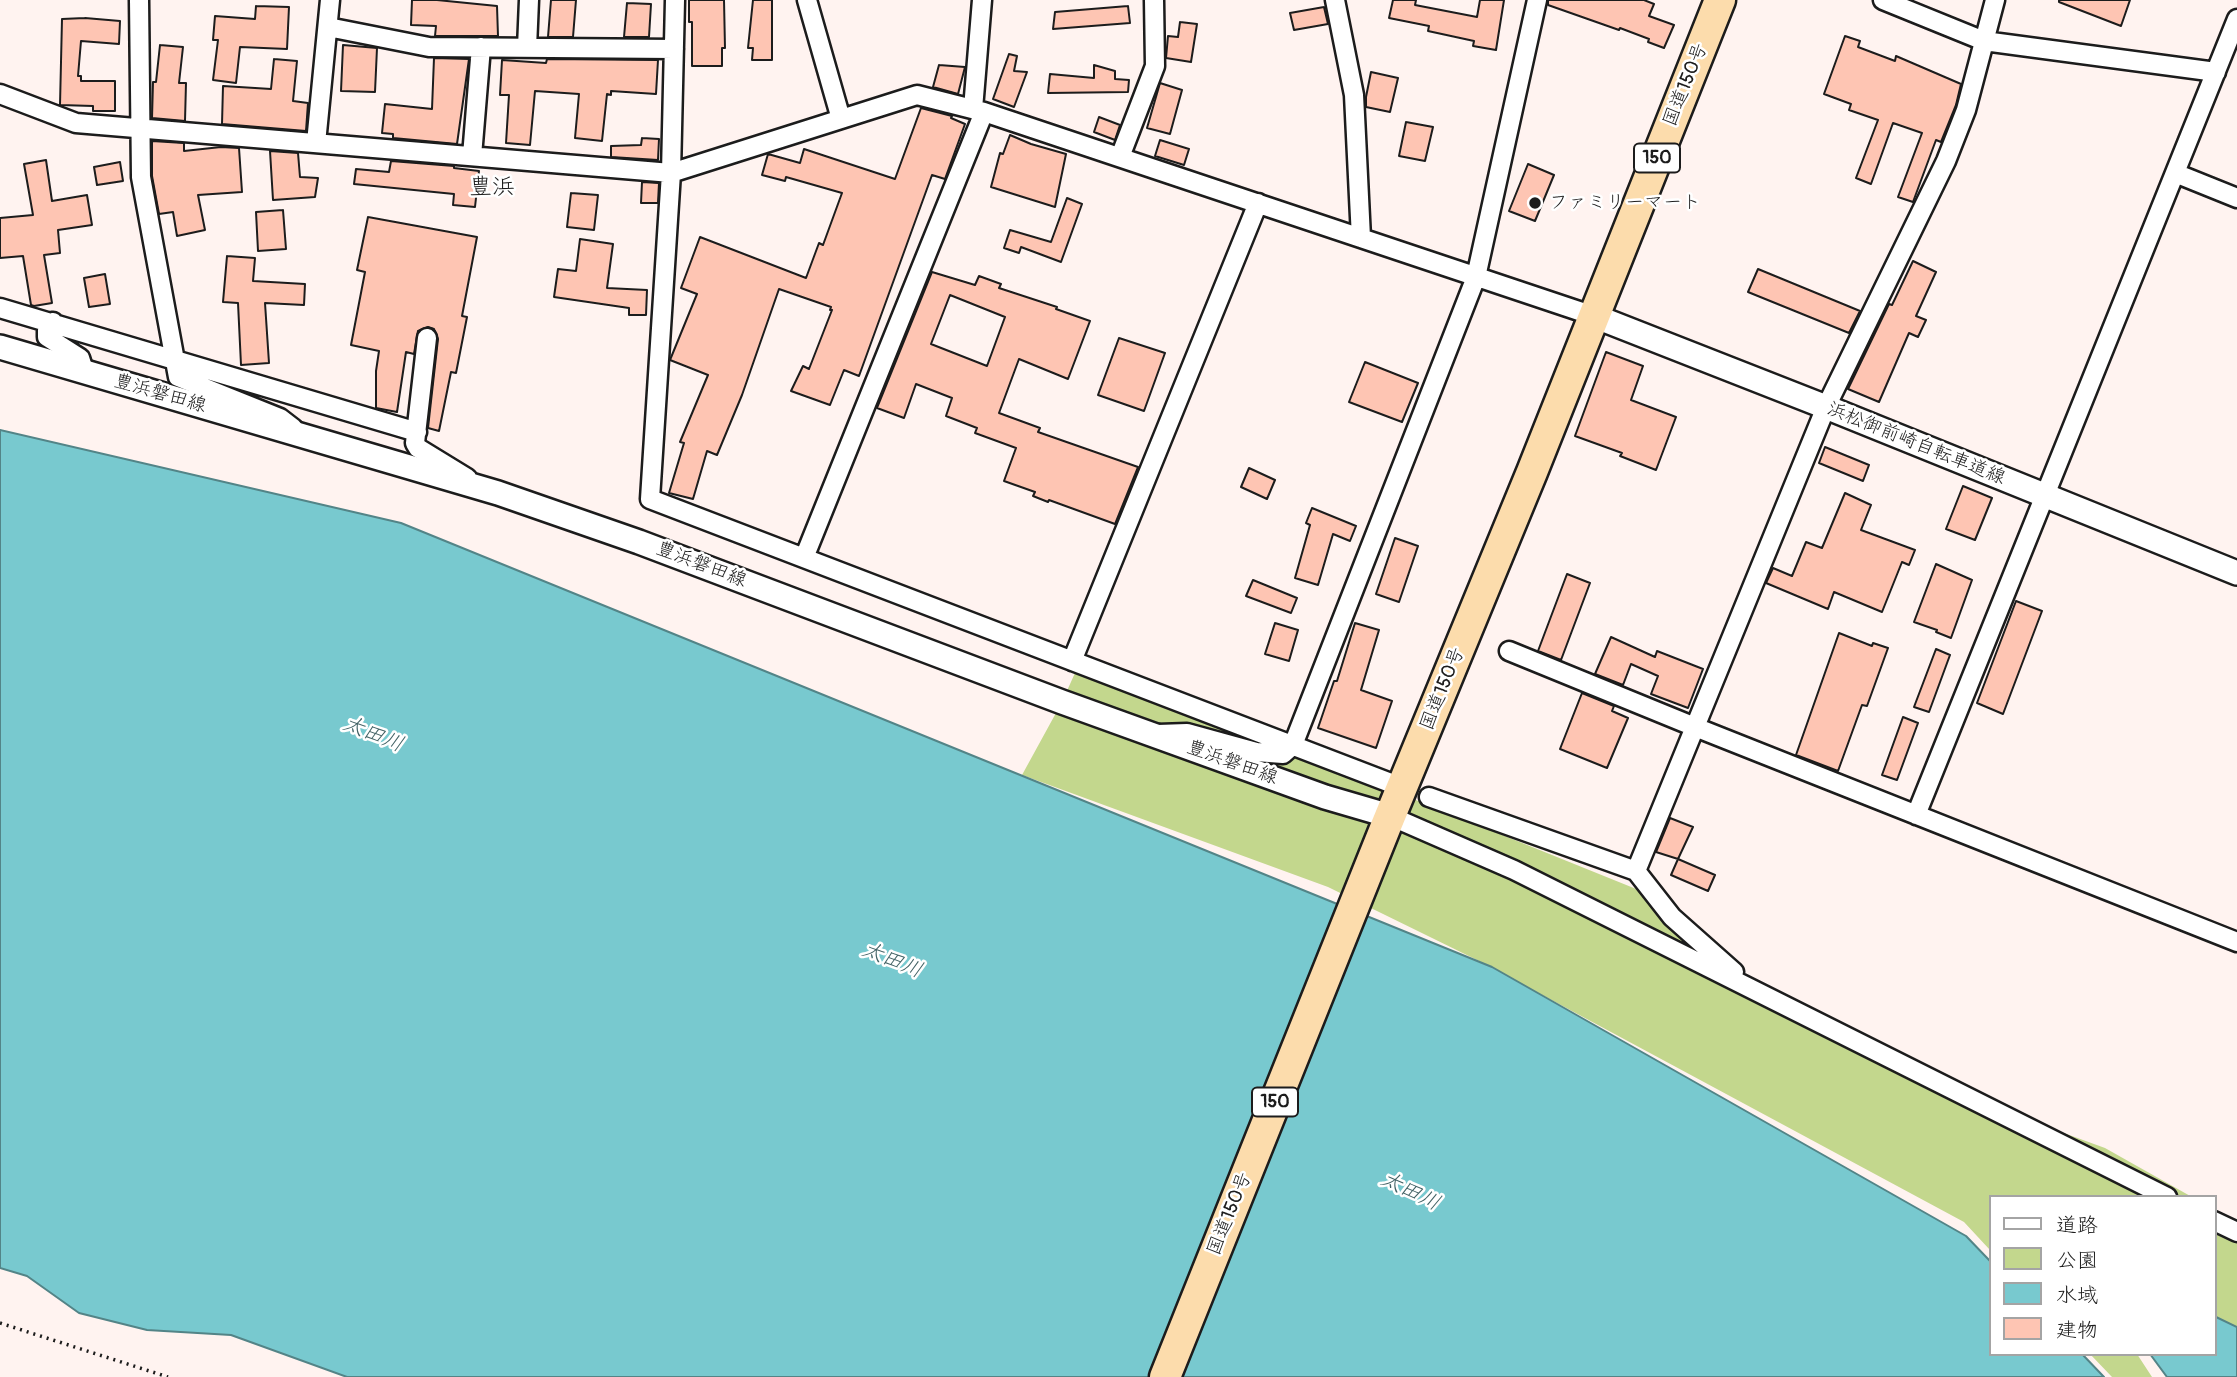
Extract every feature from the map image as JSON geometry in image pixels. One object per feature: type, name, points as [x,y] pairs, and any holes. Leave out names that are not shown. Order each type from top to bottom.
[{"type":"highway","name":"国道150号","points":[[1165,1377],[1720,0]]},
{"type":"main road","name":"浜松御前崎自転車道線","points":[[1594,316],[2237,573]]},
{"type":"main road","name":"豊浜磐田線","points":[[0,347],[485,489],[639,542],[1388,821]]},
{"type":"street","points":[[139,0],[141,177],[178,377],[280,418],[304,436]]},
{"type":"street","points":[[316,143],[330,0]]},
{"type":"street","points":[[527,48],[529,0]]},
{"type":"street","points":[[675,0],[671,173],[650,499],[1388,782]]},
{"type":"street","points":[[807,0],[841,119]]},
{"type":"street","points":[[804,558],[979,110],[982,0]]},
{"type":"street","points":[[1120,157],[1156,66],[1154,0]]},
{"type":"street","points":[[1335,0],[1354,95],[1361,238]]},
{"type":"street","points":[[1151,734],[1187,733],[1256,752],[1283,754],[1293,745],[1476,277],[1537,0]]},
{"type":"street","points":[[1883,0],[1984,41],[2216,72]]},
{"type":"street","points":[[1636,872],[1826,407],[1946,161],[1966,110],[1995,0]]},
{"type":"street","points":[[1916,815],[2237,19]]},
{"type":"street","points":[[328,27],[429,47],[674,49]]},
{"type":"street","points":[[472,156],[481,47]]},
{"type":"street","points":[[0,94],[76,123],[671,173],[917,95],[979,110],[1594,316]]},
{"type":"street","points":[[2175,173],[2237,198]]},
{"type":"street","points":[[1072,661],[1258,204]]},
{"type":"street","points":[[0,308],[418,432]]},
{"type":"street","points":[[54,322],[47,330],[47,337],[80,358],[84,371]]},
{"type":"street","points":[[427,338],[415,443],[418,448],[485,489]]},
{"type":"street","points":[[1509,651],[2237,943]]},
{"type":"street","points":[[1429,797],[1636,872],[1672,918],[1752,988]]},
{"type":"street","points":[[1388,821],[1514,870],[2163,1195]]},
{"type":"street","points":[[2216,1222],[2237,1232]]},
{"type":"path","points":[[0,1323],[168,1377]]},
{"type":"green space","points":[[1079,664],[1656,897],[1761,993],[1973,1100],[2105,1148],[2188,1195],[1988,1195],[1988,1248],[1964,1222],[1479,961],[1328,887],[1022,775],[1062,702]]},
{"type":"green space","points":[[2216,1210],[2237,1222],[2237,1328],[2216,1318]]},
{"type":"green space","points":[[2092,1356],[2138,1356],[2152,1377],[2112,1377]]},
{"type":"water","name":"太田川","points":[[0,430],[401,523],[1492,967],[1966,1236],[1988,1259],[1988,1356],[2084,1356],[2104,1377],[347,1377],[231,1335],[147,1330],[79,1313],[27,1276],[0,1268]]},
{"type":"water","points":[[2216,1317],[2237,1327],[2237,1377],[2167,1377],[2151,1356],[2216,1356]]},
{"type":"building","points":[[412,0],[497,6],[498,36],[435,36],[436,26],[411,25]]},
{"type":"building","points":[[551,0],[576,0],[573,37],[548,37]]},
{"type":"building","points":[[689,0],[724,0],[725,48],[722,48],[722,66],[692,66]]},
{"type":"building","points":[[753,0],[772,0],[772,60],[752,60],[753,48],[748,48]]},
{"type":"building","points":[[1393,0],[1416,0],[1415,5],[1477,17],[1480,0],[1504,0],[1496,50],[1473,46],[1474,41],[1428,31],[1429,26],[1389,18]]},
{"type":"building","points":[[1548,0],[1644,0],[1654,4],[1649,16],[1674,25],[1664,48],[1620,28],[1619,30],[1548,5]]},
{"type":"building","points":[[2059,0],[2130,0],[2121,26]]},
{"type":"building","points":[[627,3],[651,4],[649,37],[624,37]]},
{"type":"building","points":[[256,6],[289,7],[287,49],[240,47],[236,83],[213,80],[218,40],[213,40],[215,16],[255,19]]},
{"type":"building","points":[[1128,6],[1130,23],[1053,29],[1055,12]]},
{"type":"building","points":[[1324,7],[1328,24],[1294,30],[1290,13]]},
{"type":"building","points":[[62,19],[120,21],[119,44],[81,41],[78,76],[81,76],[81,81],[115,81],[115,111],[93,111],[93,106],[60,105]]},
{"type":"building","points":[[1180,22],[1197,24],[1191,62],[1166,58],[1168,36],[1178,37]]},
{"type":"building","points":[[1845,36],[1860,41],[1858,47],[1895,61],[1896,56],[1961,84],[1956,105],[1941,142],[1936,140],[1913,202],[1898,197],[1922,133],[1893,123],[1871,184],[1856,178],[1878,120],[1849,110],[1851,104],[1824,94]]},
{"type":"building","points":[[160,45],[183,47],[179,83],[186,83],[185,121],[152,118],[153,82],[156,82]]},
{"type":"building","points":[[343,45],[377,48],[375,92],[341,91]]},
{"type":"building","points":[[1009,54],[1017,56],[1014,71],[1027,72],[1014,107],[993,99]]},
{"type":"building","points":[[434,58],[469,59],[457,144],[393,138],[393,134],[382,133],[385,104],[432,109]]},
{"type":"building","points":[[274,59],[297,61],[293,101],[308,103],[306,131],[222,124],[223,86],[271,89]]},
{"type":"building","points":[[547,59],[658,60],[656,94],[611,91],[611,95],[607,94],[602,141],[575,138],[579,94],[535,91],[530,145],[506,143],[509,95],[500,95],[502,60],[546,63]]},
{"type":"building","points":[[939,65],[965,67],[958,94],[933,87]]},
{"type":"building","points":[[1094,65],[1115,71],[1115,79],[1129,80],[1128,92],[1048,93],[1050,74],[1094,78]]},
{"type":"building","points":[[1371,72],[1398,78],[1390,112],[1366,107]]},
{"type":"building","points":[[1160,83],[1182,90],[1170,134],[1147,128]]},
{"type":"building","points":[[921,108],[952,116],[951,118],[965,124],[945,179],[932,175],[859,376],[844,370],[830,405],[791,391],[803,366],[809,369],[832,310],[831,307],[779,289],[742,395],[717,455],[707,451],[693,499],[669,493],[684,443],[680,442],[708,375],[670,360],[697,294],[681,288],[700,237],[806,278],[819,243],[823,245],[842,193],[786,177],[785,181],[762,175],[768,154],[800,163],[804,149],[895,179]]},
{"type":"building","points":[[1099,117],[1120,125],[1115,140],[1094,132]]},
{"type":"building","points":[[1406,122],[1433,127],[1425,161],[1399,156]]},
{"type":"building","points":[[1010,135],[1066,154],[1055,207],[991,187],[1000,153],[1003,154]]},
{"type":"building","points":[[642,138],[659,139],[658,160],[611,157],[611,146],[641,145]]},
{"type":"building","points":[[1160,140],[1189,149],[1184,165],[1155,156]]},
{"type":"building","points":[[152,141],[184,143],[184,151],[239,148],[242,192],[198,195],[205,230],[177,236],[173,212],[159,214],[152,176]]},
{"type":"building","points":[[270,151],[298,153],[300,177],[318,178],[315,197],[273,200]]},
{"type":"building","points":[[46,160],[52,201],[87,195],[92,225],[58,230],[60,253],[44,255],[52,303],[34,306],[31,305],[23,256],[0,258],[0,218],[33,215],[24,164]]},
{"type":"building","points":[[391,161],[454,166],[479,171],[475,207],[453,205],[454,194],[354,184],[356,169],[389,172]]},
{"type":"building","points":[[120,162],[123,181],[97,185],[94,167]]},
{"type":"building","points":[[1528,164],[1554,175],[1535,221],[1509,211]]},
{"type":"building","points":[[642,182],[659,183],[658,203],[641,203]]},
{"type":"building","points":[[571,193],[598,195],[594,230],[567,227]]},
{"type":"building","points":[[1067,198],[1082,204],[1061,262],[1021,247],[1019,253],[1004,248],[1010,230],[1051,242]]},
{"type":"building","points":[[283,210],[286,249],[258,251],[256,212]]},
{"type":"building","points":[[368,217],[477,237],[462,316],[467,317],[456,373],[451,372],[439,431],[428,428],[438,339],[434,329],[428,327],[418,331],[414,354],[406,352],[397,412],[376,408],[379,351],[351,345],[365,272],[357,270]]},
{"type":"building","points":[[580,239],[613,244],[607,288],[647,290],[646,315],[629,315],[629,308],[554,297],[558,269],[576,271]]},
{"type":"building","points":[[227,256],[255,258],[253,281],[305,284],[304,305],[265,303],[269,363],[241,365],[238,303],[223,302]]},
{"type":"building","points":[[1913,261],[1936,272],[1916,316],[1926,320],[1918,337],[1909,333],[1879,402],[1848,389]]},
{"type":"building","points":[[1758,269],[1860,311],[1849,333],[1748,292]]},
{"type":"building","points":[[932,272],[975,285],[979,276],[1001,284],[999,288],[1090,321],[1068,379],[1019,359],[999,413],[1040,428],[1038,432],[1138,467],[1115,524],[1049,500],[1048,502],[1033,496],[1035,492],[1004,481],[1016,448],[975,433],[977,428],[946,416],[952,398],[916,384],[904,418],[877,408]],"holes":[[[950,295],[1005,317],[987,366],[931,344]]]},
{"type":"building","points":[[105,274],[110,304],[89,307],[84,278]]},
{"type":"building","points":[[1119,338],[1165,353],[1144,411],[1098,395]]},
{"type":"building","points":[[1606,352],[1643,366],[1631,400],[1676,417],[1656,470],[1620,456],[1622,453],[1575,436]]},
{"type":"building","points":[[1365,362],[1418,383],[1402,422],[1349,402]]},
{"type":"building","points":[[1825,447],[1869,465],[1863,481],[1819,463]]},
{"type":"building","points":[[1249,468],[1275,480],[1267,499],[1241,487]]},
{"type":"building","points":[[1963,486],[1992,498],[1975,540],[1946,529]]},
{"type":"building","points":[[1845,493],[1871,505],[1861,530],[1915,550],[1909,565],[1902,562],[1882,612],[1834,592],[1828,609],[1766,583],[1773,568],[1792,576],[1806,542],[1822,548]]},
{"type":"building","points":[[1312,508],[1356,526],[1350,541],[1333,534],[1318,585],[1295,578],[1310,525],[1306,523]]},
{"type":"building","points":[[1395,538],[1418,546],[1399,602],[1376,594]]},
{"type":"building","points":[[1936,564],[1972,580],[1951,638],[1914,622]]},
{"type":"building","points":[[1567,574],[1590,583],[1561,660],[1538,651]]},
{"type":"building","points":[[1253,580],[1297,598],[1291,613],[1246,596]]},
{"type":"building","points":[[2016,601],[2042,611],[2003,714],[1977,703]]},
{"type":"building","points":[[1275,623],[1298,630],[1289,661],[1265,654]]},
{"type":"building","points":[[1355,623],[1379,630],[1361,690],[1392,701],[1376,748],[1318,728],[1334,681],[1337,681]]},
{"type":"building","points":[[1839,633],[1872,646],[1873,643],[1888,648],[1867,706],[1862,705],[1838,771],[1796,755]]},
{"type":"building","points":[[1611,637],[1655,657],[1657,651],[1703,669],[1688,708],[1651,694],[1658,676],[1631,664],[1623,685],[1595,674]]},
{"type":"building","points":[[1936,649],[1950,655],[1929,712],[1914,707]]},
{"type":"building","points":[[1582,693],[1614,706],[1612,711],[1628,718],[1607,768],[1560,749]]},
{"type":"building","points":[[1903,717],[1918,723],[1897,780],[1882,775]]},
{"type":"building","points":[[1670,818],[1693,827],[1678,859],[1656,852]]},
{"type":"building","points":[[1678,859],[1715,875],[1708,891],[1671,875]]},
{"type":"place","name":"ファミリーマート","points":[[1535,203]]},
{"type":"district","name":"豊浜","points":[[492,188]]}]
